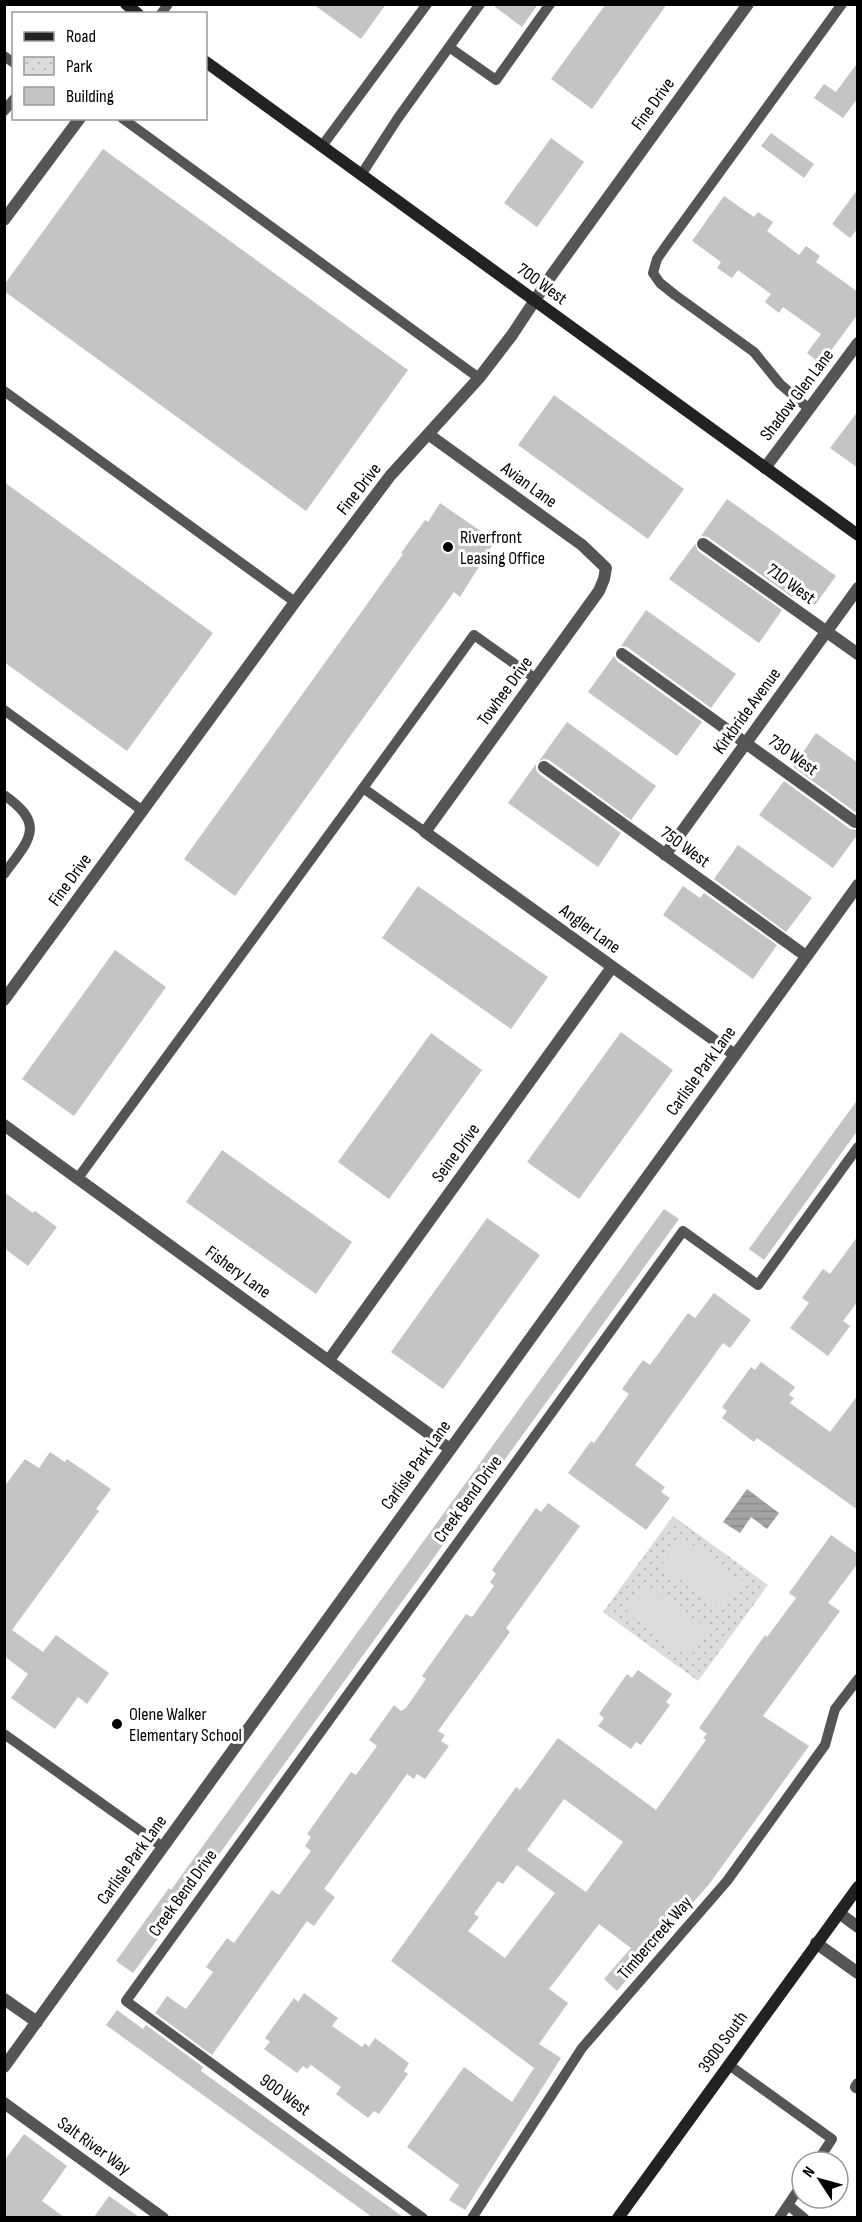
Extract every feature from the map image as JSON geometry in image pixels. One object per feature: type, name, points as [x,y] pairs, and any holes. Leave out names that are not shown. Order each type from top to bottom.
[{"type":"street","name":"Fine Drive","points":[[4,1000],[390,476],[479,378],[748,4]]},
{"type":"street","name":"700 West","points":[[207,63],[858,535]]},
{"type":"street","points":[[4,220],[79,120]]},
{"type":"street","name":"Shadow Glen Lane","points":[[765,468],[858,343]]},
{"type":"street","name":"Avian Lane","points":[[428,434],[582,545],[606,568]]},
{"type":"street","name":"710 West","points":[[703,544],[858,654]]},
{"type":"street","name":"Towhee Drive","points":[[425,832],[599,591],[606,568]]},
{"type":"street","name":"Kirkbride Avenue","points":[[665,855],[858,588]]},
{"type":"street","name":"730 West","points":[[622,654],[855,822]]},
{"type":"street","name":"750 West","points":[[544,767],[806,956]]},
{"type":"street","name":"Angler Lane","points":[[425,832],[735,1055]]},
{"type":"street","name":"Carlisle Park Lane","points":[[4,2067],[858,885]]},
{"type":"street","name":"Seine Drive","points":[[329,1360],[612,967]]},
{"type":"street","name":"Fishery Lane","points":[[4,1125],[450,1449]]},
{"type":"street","name":"3900 South","points":[[618,2217],[858,1887]]},
{"type":"street","points":[[839,1913],[858,1926]]},
{"type":"street","points":[[816,1944],[858,1973]]},
{"type":"street","points":[[4,1999],[37,2022]]},
{"type":"street","name":"Salt River Way","points":[[4,2103],[163,2217]]},
{"type":"lane","points":[[322,147],[427,4]]},
{"type":"lane","points":[[361,175],[398,118],[480,4]]},
{"type":"lane","points":[[449,47],[496,80],[550,4]]},
{"type":"lane","points":[[808,408],[780,384],[754,352],[675,295],[653,273],[657,259],[666,246],[842,4]]},
{"type":"lane","points":[[125,120],[479,378]]},
{"type":"lane","points":[[4,391],[295,602]]},
{"type":"lane","points":[[78,1179],[474,635],[536,679]]},
{"type":"lane","points":[[4,710],[143,811]]},
{"type":"lane","points":[[363,788],[425,832]]},
{"type":"lane","points":[[4,795],[20,806],[31,830],[29,839],[4,874]]},
{"type":"lane","name":"Creek Bend Drive","points":[[126,2001],[683,1231],[758,1285],[858,1147]]},
{"type":"lane","name":"Timbercreek Way","points":[[472,2217],[582,2048],[727,1881],[825,1745],[836,1709],[857,1680]]},
{"type":"lane","points":[[4,1734],[163,1847]]},
{"type":"lane","name":"900 West","points":[[126,2001],[423,2217]]},
{"type":"lane","points":[[729,2064],[832,2139],[825,2150]]},
{"type":"lane","points":[[779,2217],[790,2202]]},
{"type":"lane","points":[[788,2205],[804,2217]]},
{"type":"green space","points":[[673,1516],[768,1585],[698,1681],[603,1612]]},
{"type":"green space","points":[[682,1537],[743,1582],[722,1610],[661,1566]]},
{"type":"green space","points":[[647,1585],[709,1630],[689,1658],[626,1613]]},
{"type":"shaded area","points":[[747,1489],[779,1513],[767,1529],[751,1517],[740,1533],[723,1522]]},
{"type":"building","points":[[313,4],[386,4],[361,39]]},
{"type":"building","points":[[491,4],[538,4],[522,27]]},
{"type":"building","points":[[606,4],[667,4],[592,109],[551,79]]},
{"type":"building","points":[[858,62],[858,98],[843,118],[814,98],[824,84],[836,92]]},
{"type":"building","points":[[771,133],[814,164],[804,178],[761,146]]},
{"type":"building","points":[[551,138],[584,162],[537,227],[504,203]]},
{"type":"building","points":[[103,149],[408,370],[306,511],[4,291],[4,285]]},
{"type":"building","points":[[858,189],[858,228],[850,238],[832,224]]},
{"type":"building","points":[[724,196],[754,217],[758,212],[773,222],[767,231],[799,255],[806,246],[820,256],[816,262],[858,292],[858,314],[821,364],[807,353],[821,334],[783,307],[779,313],[765,302],[771,294],[738,270],[732,278],[717,268],[721,262],[692,241]]},
{"type":"building","points":[[554,395],[684,489],[648,539],[518,445]]},
{"type":"building","points":[[858,411],[858,468],[830,448]]},
{"type":"building","points":[[4,482],[213,633],[127,751],[4,662]]},
{"type":"building","points":[[727,499],[836,576],[815,605],[796,591],[792,597],[708,537],[701,536]]},
{"type":"building","points":[[440,503],[495,541],[460,597],[454,592],[235,896],[184,859],[403,554],[401,553],[425,520],[428,522]]},
{"type":"building","points":[[695,544],[698,551],[782,610],[759,643],[669,579]]},
{"type":"building","points":[[646,610],[736,674],[711,708],[627,647],[621,646]]},
{"type":"building","points":[[614,656],[617,661],[702,722],[677,756],[588,692]]},
{"type":"building","points":[[567,722],[656,786],[631,820],[549,760],[539,761]]},
{"type":"building","points":[[816,733],[858,763],[858,814],[793,767]]},
{"type":"building","points":[[536,764],[539,774],[621,833],[598,867],[508,803]]},
{"type":"building","points":[[784,781],[850,829],[858,830],[858,834],[833,868],[759,815]]},
{"type":"building","points":[[738,845],[812,898],[786,932],[714,879]]},
{"type":"building","points":[[418,886],[548,977],[511,1029],[382,938]]},
{"type":"building","points":[[683,886],[700,898],[704,893],[777,945],[753,979],[663,915]]},
{"type":"building","points":[[115,950],[166,987],[74,1116],[22,1079]]},
{"type":"building","points":[[621,1032],[673,1070],[579,1199],[527,1162]]},
{"type":"building","points":[[431,1033],[482,1070],[389,1199],[338,1162]]},
{"type":"building","points":[[858,1099],[858,1130],[764,1260],[749,1249]]},
{"type":"building","points":[[222,1150],[352,1242],[316,1294],[186,1202]]},
{"type":"building","points":[[4,1192],[57,1227],[28,1266],[4,1248]]},
{"type":"building","points":[[664,1209],[679,1219],[133,1973],[116,1961],[169,1888],[171,1890]]},
{"type":"building","points":[[487,1218],[540,1255],[443,1389],[391,1352]]},
{"type":"building","points":[[858,1236],[858,1301],[843,1321],[850,1326],[828,1356],[790,1328],[809,1303],[802,1298],[823,1269],[830,1274]]},
{"type":"building","points":[[714,1293],[751,1320],[730,1348],[723,1343],[635,1465],[665,1487],[661,1492],[670,1498],[646,1530],[568,1473],[591,1441],[594,1443],[629,1394],[622,1389],[643,1360],[650,1365],[688,1313],[695,1318]]},
{"type":"building","points":[[761,1362],[795,1387],[789,1395],[794,1398],[790,1403],[830,1432],[858,1395],[858,1510],[757,1438],[754,1442],[722,1418],[727,1411],[722,1407],[751,1367],[755,1370]]},
{"type":"building","points":[[50,1452],[65,1462],[67,1459],[111,1489],[96,1509],[99,1511],[12,1630],[43,1652],[56,1635],[109,1673],[87,1704],[78,1697],[55,1729],[11,1698],[28,1674],[4,1656],[4,1487],[25,1459],[39,1468]]},
{"type":"building","points":[[548,1503],[580,1526],[506,1628],[510,1632],[438,1731],[445,1735],[441,1741],[449,1746],[425,1779],[417,1774],[414,1779],[407,1774],[324,1889],[335,1897],[314,1926],[307,1921],[212,2055],[155,2013],[167,1996],[186,2009],[213,1972],[206,1967],[227,1938],[234,1943],[272,1890],[279,1895],[311,1851],[305,1846],[311,1837],[307,1834],[351,1772],[356,1775],[377,1746],[369,1740],[394,1705],[401,1711],[406,1708],[426,1679],[422,1676],[466,1614],[472,1617],[494,1586],[490,1582],[496,1574],[492,1570],[536,1508],[541,1512]]},
{"type":"building","points":[[831,1535],[858,1554],[858,1563],[828,1603],[840,1611],[763,1716],[809,1746],[710,1883],[617,1991],[604,1979],[631,1948],[599,1924],[549,1989],[568,2003],[539,2044],[561,2058],[465,2210],[449,2200],[459,2185],[407,2147],[464,2067],[512,2102],[534,2068],[391,1961],[516,1787],[520,1790],[558,1738],[656,1810],[706,1740],[703,1738],[707,1734],[699,1728],[765,1635],[767,1637],[796,1598],[789,1593]],"holes":[[[564,1799],[623,1842],[586,1892],[527,1850]],[[517,1865],[555,1893],[505,1958],[468,1931],[479,1917],[474,1914],[498,1881],[503,1884]]]},
{"type":"building","points":[[638,1670],[672,1694],[666,1702],[670,1705],[641,1745],[636,1742],[631,1749],[598,1726],[604,1718],[599,1714],[627,1674],[632,1678]]},
{"type":"building","points":[[304,1993],[338,2018],[332,2026],[362,2047],[365,2043],[369,2047],[375,2038],[409,2063],[404,2071],[408,2074],[379,2114],[374,2111],[368,2118],[336,2094],[341,2087],[311,2065],[307,2069],[303,2066],[297,2073],[264,2049],[270,2042],[265,2038],[294,1998],[298,2002]]},
{"type":"building","points":[[117,2010],[143,2029],[146,2025],[203,2067],[201,2071],[403,2217],[372,2217],[106,2025]]},
{"type":"building","points":[[24,2134],[67,2166],[42,2201],[64,2217],[4,2217],[4,2161]]},
{"type":"building","points":[[109,2196],[139,2217],[94,2217]]},
{"type":"place","name":"Riverfront Leasing Office","points":[[448,547]]},
{"type":"place","name":"Olene Walker Elementary School","points":[[117,1724]]}]
